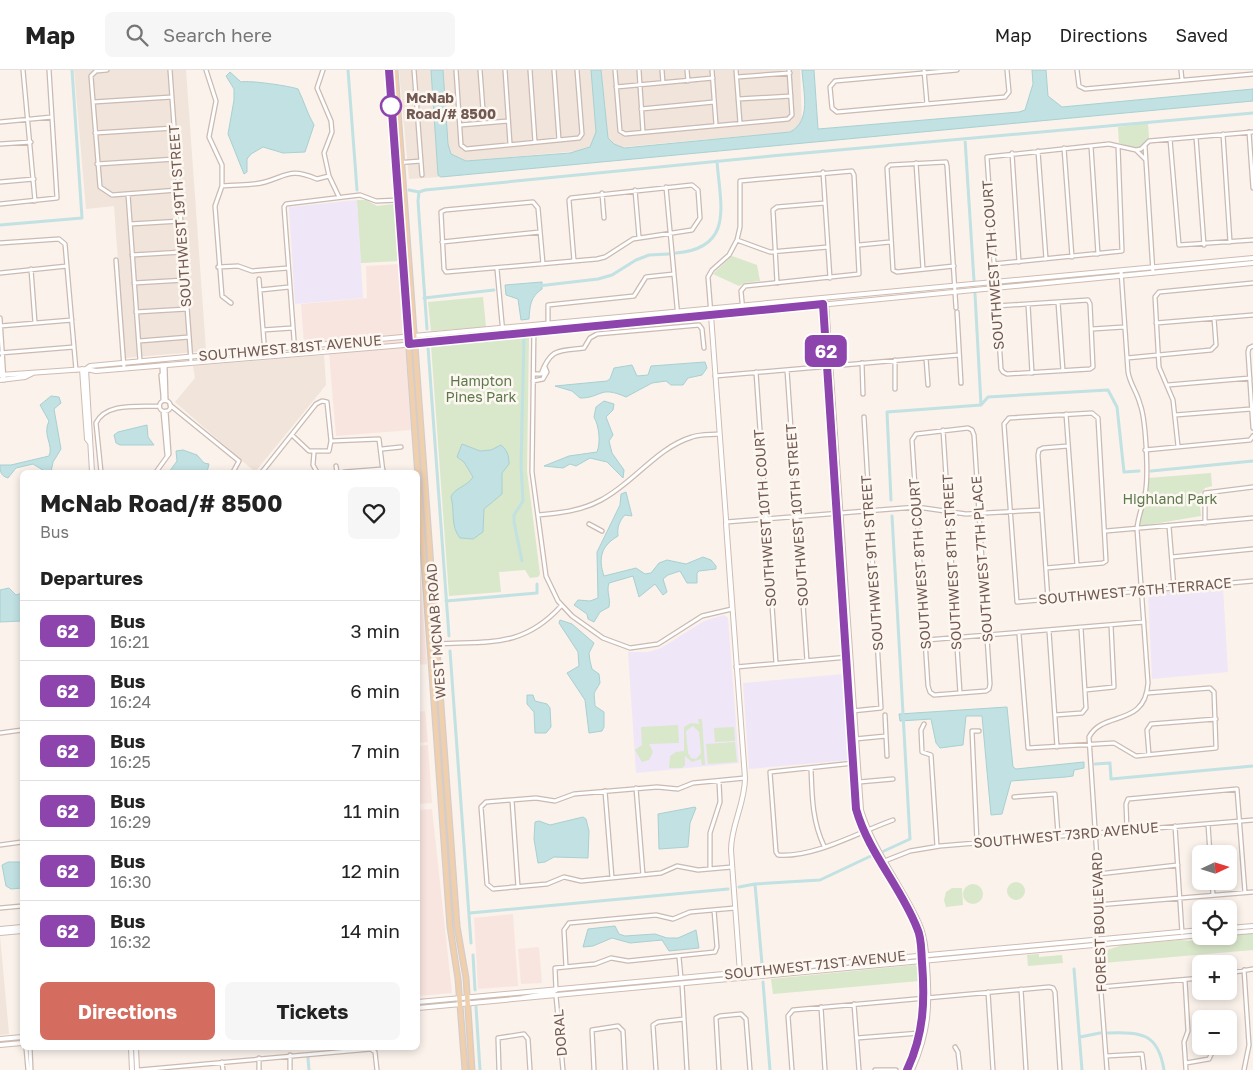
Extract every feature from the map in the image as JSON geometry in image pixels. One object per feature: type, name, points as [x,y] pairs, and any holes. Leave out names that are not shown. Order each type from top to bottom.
[{"type":"main road","name":"WEST MCNAB ROAD","points":[[388,70],[417,470]]},
{"type":"main road","name":"WEST MCNAB ROAD","points":[[396,70],[457,926],[467,1001],[472,1070]]},
{"type":"main road","points":[[414,421],[422,421]]},
{"type":"main road","name":"WEST MCNAB ROAD","points":[[420,515],[450,919],[465,1070]]},
{"type":"main road","points":[[424,560],[429,566],[430,586],[433,590]]},
{"type":"street","points":[[23,70],[29,119],[35,201]]},
{"type":"street","points":[[0,204],[57,198],[49,70]]},
{"type":"street","points":[[107,70],[92,73],[98,181],[103,190],[112,195],[178,190]]},
{"type":"street","name":"SOUTHWEST 19TH STREET","points":[[170,70],[191,360]]},
{"type":"street","points":[[206,70],[216,101],[209,137],[222,165],[222,186],[215,206],[218,266],[222,296],[231,303]]},
{"type":"street","points":[[323,70],[317,88],[331,121],[332,132],[324,153],[329,176],[339,197]]},
{"type":"street","points":[[414,70],[422,175]]},
{"type":"street","points":[[456,70],[463,148],[559,140],[581,136],[577,70]]},
{"type":"street","points":[[480,70],[484,123]]},
{"type":"street","points":[[505,70],[510,144]]},
{"type":"street","points":[[530,70],[535,142]]},
{"type":"street","points":[[554,70],[559,140]]},
{"type":"street","points":[[615,70],[621,133],[792,117],[789,72],[737,77]]},
{"type":"street","points":[[639,70],[644,132]]},
{"type":"street","points":[[662,70],[663,83]]},
{"type":"street","points":[[687,70],[688,81]]},
{"type":"street","points":[[712,70],[716,125]]},
{"type":"street","points":[[736,70],[740,123]]},
{"type":"street","points":[[957,70],[832,83],[830,87],[834,112],[1008,95],[1007,70]]},
{"type":"street","points":[[1077,70],[1079,86],[1082,88],[1253,74]]},
{"type":"street","points":[[1181,70],[1182,80]]},
{"type":"street","points":[[924,72],[927,104]]},
{"type":"street","points":[[616,87],[712,78]]},
{"type":"street","points":[[738,99],[791,96]]},
{"type":"street","points":[[93,102],[172,97]]},
{"type":"street","points":[[641,108],[714,102]]},
{"type":"street","points":[[0,122],[52,117]]},
{"type":"street","points":[[460,125],[508,121]]},
{"type":"street","points":[[95,133],[174,128]]},
{"type":"street","points":[[1136,150],[1145,146],[1149,141],[1251,132],[1253,188]]},
{"type":"street","points":[[1223,134],[1230,242]]},
{"type":"street","points":[[1196,137],[1204,245]]},
{"type":"street","points":[[1170,139],[1179,245],[1204,245],[1253,240]]},
{"type":"street","points":[[0,144],[30,142]]},
{"type":"street","points":[[1091,146],[1098,254]]},
{"type":"street","points":[[1019,262],[1012,154],[1064,148],[1118,146],[1136,150],[1146,159]]},
{"type":"street","points":[[993,264],[1122,250],[1118,146]]},
{"type":"street","points":[[1145,146],[1153,273]]},
{"type":"street","points":[[1064,148],[1072,256]]},
{"type":"street","points":[[1038,151],[1046,259]]},
{"type":"street","name":"SOUTHWEST 7TH COURT","points":[[1012,154],[987,157],[996,306],[1003,372],[1007,374],[1032,373]]},
{"type":"street","points":[[97,164],[176,159]]},
{"type":"street","points":[[395,163],[421,161]]},
{"type":"street","points":[[954,266],[897,272],[893,270],[887,168],[890,165],[946,162],[956,286],[961,383]]},
{"type":"street","points":[[916,163],[923,270]]},
{"type":"street","points":[[741,978],[731,841],[743,803],[745,778],[709,274],[729,255],[737,240],[740,227],[740,181],[823,172],[852,171],[854,175],[860,245],[860,274],[742,288],[743,312]]},
{"type":"street","points":[[823,172],[830,278]]},
{"type":"street","points":[[222,186],[265,182],[288,173],[306,175],[317,179],[329,176]]},
{"type":"street","points":[[0,182],[34,178]]},
{"type":"street","points":[[543,264],[536,204],[445,210],[441,212],[446,272],[497,269],[574,261],[605,256],[626,242],[639,237],[692,230],[700,218],[698,190],[695,186],[666,187],[571,198],[569,200],[574,261]]},
{"type":"street","points":[[666,187],[678,318]]},
{"type":"street","points":[[635,190],[639,237]]},
{"type":"street","points":[[602,193],[604,218]]},
{"type":"street","points":[[128,194],[140,362]]},
{"type":"street","points":[[294,350],[288,268],[286,204],[360,196],[376,201],[405,199]]},
{"type":"street","points":[[776,283],[773,210],[777,207],[825,203]]},
{"type":"street","points":[[130,224],[181,221]]},
{"type":"street","points":[[442,242],[540,232]]},
{"type":"street","points":[[0,244],[59,239],[65,244],[76,370]]},
{"type":"street","points":[[737,240],[774,252],[828,247]]},
{"type":"street","points":[[860,245],[890,242]]},
{"type":"street","points":[[132,255],[182,252]]},
{"type":"street","points":[[995,285],[1253,258]]},
{"type":"street","points":[[116,260],[123,366]]},
{"type":"street","points":[[1121,273],[1153,273],[1253,263]]},
{"type":"street","points":[[0,273],[67,266]]},
{"type":"street","points":[[218,266],[238,266],[252,271],[288,268]]},
{"type":"street","points":[[31,269],[35,323]]},
{"type":"street","points":[[497,269],[503,334]]},
{"type":"street","points":[[1089,745],[1093,729],[1104,723],[1131,714],[1141,704],[1147,692],[1137,529],[1146,486],[1145,450],[1141,406],[1130,384],[1121,273]]},
{"type":"street","points":[[548,324],[548,305],[634,296],[646,277],[674,274]]},
{"type":"street","points":[[259,279],[264,342]]},
{"type":"street","points":[[134,284],[185,280]]},
{"type":"street","points":[[1178,446],[1176,415],[1168,385],[1161,372],[1156,323],[1156,294],[1253,283]]},
{"type":"street","name":"SOUTHWEST 81ST AVENUE","points":[[294,350],[416,344],[503,334],[955,292],[995,285]]},
{"type":"street","name":"SOUTHWEST 81ST AVENUE","points":[[2,377],[84,369],[90,366],[164,364],[548,324],[956,286],[995,285]]},
{"type":"street","points":[[260,290],[290,287]]},
{"type":"street","points":[[824,299],[852,698],[851,711],[856,782],[866,830],[922,928],[927,997],[923,1034],[912,1070]]},
{"type":"street","points":[[996,306],[1088,300],[1092,329],[1093,367],[1090,369],[1032,373],[1028,304]]},
{"type":"street","points":[[1058,302],[1063,371]]},
{"type":"street","points":[[136,312],[187,309]]},
{"type":"street","points":[[1156,323],[1253,315]]},
{"type":"street","points":[[0,318],[2,377]]},
{"type":"street","points":[[1127,358],[1211,350],[1215,348],[1214,318]]},
{"type":"street","points":[[0,326],[72,320]]},
{"type":"street","points":[[534,374],[541,374],[547,358],[555,352],[584,348],[590,338],[596,334],[699,325],[702,329],[704,348]]},
{"type":"street","points":[[534,326],[532,472],[547,580],[561,606],[606,640],[621,646],[634,648],[658,644],[702,616],[732,609]]},
{"type":"street","points":[[1092,329],[1124,327]]},
{"type":"street","points":[[263,330],[292,328]]},
{"type":"street","points":[[139,341],[189,337]]},
{"type":"street","points":[[1,353],[74,347]]},
{"type":"street","points":[[1251,347],[1250,378],[1253,428]]},
{"type":"street","points":[[715,376],[959,355]]},
{"type":"street","points":[[0,358],[2,377]]},
{"type":"street","points":[[926,358],[928,385]]},
{"type":"street","name":"SOUTHWEST 81ST AVENUE","points":[[123,366],[140,362],[191,360]]},
{"type":"street","points":[[895,360],[895,389]]},
{"type":"street","points":[[862,363],[864,394]]},
{"type":"street","points":[[164,364],[161,378],[165,399],[239,461],[233,470]]},
{"type":"street","points":[[101,470],[96,430],[98,420],[110,409],[159,406],[165,399],[164,364]]},
{"type":"street","points":[[533,381],[543,379],[547,372],[545,366]]},
{"type":"street","points":[[84,369],[87,439],[90,443]]},
{"type":"street","points":[[84,369],[89,405],[92,470]]},
{"type":"street","name":"SOUTHWEST 10TH STREET","points":[[787,370],[807,661]]},
{"type":"street","points":[[163,372],[166,386]]},
{"type":"street","name":"SOUTHWEST 10TH COURT","points":[[756,372],[776,663]]},
{"type":"street","points":[[1168,385],[1250,378]]},
{"type":"street","points":[[84,401],[89,405]]},
{"type":"street","points":[[264,470],[316,404],[324,401],[329,405],[332,440],[329,451],[308,451],[292,435]]},
{"type":"street","points":[[164,411],[170,405]]},
{"type":"street","points":[[158,470],[168,456],[164,411],[159,406]]},
{"type":"street","points":[[1176,415],[1252,409]]},
{"type":"street","points":[[1066,414],[1077,566]]},
{"type":"street","points":[[1010,512],[1004,424],[1006,421],[1009,418],[1096,414],[1098,418],[1106,531],[1106,560],[1103,563],[1046,568]]},
{"type":"street","name":"SOUTHWEST 9TH STREET","points":[[851,711],[881,708],[864,417]]},
{"type":"street","name":"SOUTHWEST 7TH PLACE","points":[[944,430],[972,430],[988,636],[989,689],[960,693]]},
{"type":"street","name":"SOUTHWEST 8TH COURT","points":[[944,430],[924,432],[913,436],[916,507],[930,692],[934,694],[960,693]]},
{"type":"street","name":"SOUTHWEST 8TH STREET","points":[[944,430],[960,693]]},
{"type":"street","points":[[538,514],[570,512],[600,501],[615,492],[670,446],[694,436],[719,434]]},
{"type":"street","points":[[1145,450],[1250,440],[1253,437]]},
{"type":"street","points":[[332,440],[376,438],[382,449],[383,470]]},
{"type":"street","points":[[1048,600],[1039,450],[1068,446]]},
{"type":"street","points":[[382,449],[401,447]]},
{"type":"street","points":[[314,452],[313,465],[316,470]]},
{"type":"street","points":[[336,466],[337,470]]},
{"type":"street","points":[[1205,523],[1205,493],[1253,487]]},
{"type":"street","points":[[420,504],[427,504]]},
{"type":"street","points":[[726,522],[916,507],[949,510],[966,514],[1042,510]]},
{"type":"street","name":"SOUTHWEST 76TH TERRACE","points":[[1010,512],[1017,602],[1253,581]]},
{"type":"street","points":[[1106,531],[1253,518]]},
{"type":"street","points":[[589,524],[602,531]]},
{"type":"street","points":[[1169,526],[1174,588]]},
{"type":"street","points":[[1172,557],[1253,549]]},
{"type":"street","points":[[437,644],[516,637],[538,628],[561,606]]},
{"type":"street","points":[[926,640],[1019,634],[1144,622]]},
{"type":"street","points":[[1085,690],[1114,687],[1111,625]]},
{"type":"street","points":[[1056,715],[1084,712],[1085,690],[1081,628]]},
{"type":"street","points":[[1050,631],[1058,748]]},
{"type":"street","points":[[1019,634],[1028,748],[1058,748],[1114,743],[1136,756],[1212,750],[1217,746],[1214,692],[1210,688],[1147,692]]},
{"type":"street","points":[[736,668],[848,657]]},
{"type":"street","points":[[848,657],[847,678],[855,739],[854,762]]},
{"type":"street","points":[[847,678],[852,698]]},
{"type":"street","points":[[885,715],[887,756]]},
{"type":"street","points":[[1149,755],[1147,730],[1151,724],[1216,719]]},
{"type":"street","points":[[924,724],[921,730],[922,752],[931,755],[937,846]]},
{"type":"street","points":[[0,733],[20,730]]},
{"type":"street","points":[[977,842],[972,731],[979,731]]},
{"type":"street","points":[[855,739],[886,736]]},
{"type":"street","name":"FOREST BOULEVARD","points":[[1089,745],[1098,874],[1097,940],[1107,1070]]},
{"type":"street","points":[[854,762],[770,772],[776,852],[778,855],[804,853],[893,820]]},
{"type":"street","points":[[811,768],[814,814],[817,832],[824,846]]},
{"type":"street","points":[[732,867],[693,870],[677,866],[661,873],[581,881],[564,878],[546,884],[488,888],[483,804],[536,798],[556,801],[574,794],[657,786],[678,789],[693,783],[745,778]]},
{"type":"street","points":[[856,782],[893,779]]},
{"type":"street","points":[[710,869],[710,833],[720,802],[719,781]]},
{"type":"street","points":[[636,788],[642,875]]},
{"type":"street","points":[[1127,830],[1126,804],[1128,799],[1237,789],[1245,893]]},
{"type":"street","points":[[605,791],[612,878]]},
{"type":"street","points":[[1014,797],[1055,794],[1058,834]]},
{"type":"street","points":[[512,800],[518,887]]},
{"type":"street","name":"SOUTHWEST 73RD AVENUE","points":[[883,862],[910,851],[937,846],[1058,834],[1253,820]]},
{"type":"street","points":[[1208,824],[1209,845]]},
{"type":"street","points":[[1175,826],[1183,937]]},
{"type":"street","points":[[0,845],[20,842]]},
{"type":"street","points":[[1098,874],[1178,866]]},
{"type":"street","points":[[1212,890],[1212,896]]},
{"type":"street","points":[[1097,905],[1253,892]]},
{"type":"street","points":[[0,908],[20,906]]},
{"type":"street","points":[[566,967],[565,926],[569,923],[656,915],[673,919],[690,912],[735,908]]},
{"type":"street","points":[[520,999],[526,996],[551,993],[556,990],[555,968],[596,964],[611,958],[628,961],[715,952],[717,947],[714,910]]},
{"type":"street","points":[[1237,927],[1253,926]]},
{"type":"street","points":[[0,929],[20,927]]},
{"type":"street","name":"SOUTHWEST 71ST AVENUE","points":[[467,1001],[556,990],[923,954],[1192,930]]},
{"type":"street","points":[[0,933],[20,931]]},
{"type":"street","points":[[1237,932],[1253,931]]},
{"type":"street","name":"SOUTHWEST 71ST AVENUE","points":[[459,1001],[556,996],[1192,936]]},
{"type":"street","points":[[672,985],[681,978],[679,957]]},
{"type":"street","points":[[1237,971],[1253,969]]},
{"type":"street","points":[[1244,970],[1249,1045],[1244,1070]]},
{"type":"street","points":[[687,1070],[682,984],[693,977]]},
{"type":"street","points":[[1101,987],[1192,979]]},
{"type":"street","points":[[1185,980],[1188,1031],[1184,1042],[1186,1070]]},
{"type":"street","points":[[556,996],[562,990],[608,985]]},
{"type":"street","points":[[792,1070],[789,1012],[793,1010],[1021,989],[1053,988],[1060,1070]]},
{"type":"street","points":[[1021,989],[1026,1070]]},
{"type":"street","points":[[988,992],[993,1070]]},
{"type":"street","name":"DORAL","points":[[556,996],[563,1070]]},
{"type":"street","points":[[420,1002],[459,1001]]},
{"type":"street","points":[[420,1008],[459,1001]]},
{"type":"street","points":[[854,1004],[859,1070]]},
{"type":"street","points":[[820,1008],[825,1070]]},
{"type":"street","points":[[719,1070],[716,1018],[720,1016],[744,1015],[746,1019],[750,1070]]},
{"type":"street","points":[[656,1070],[653,1025],[658,1022],[684,1019]]},
{"type":"street","points":[[594,1070],[592,1030],[596,1027],[620,1027],[623,1031],[625,1070]]},
{"type":"street","points":[[499,1070],[498,1038],[524,1034],[528,1039],[530,1070]]},
{"type":"street","points":[[857,1038],[923,1034]]},
{"type":"street","points":[[908,1070],[923,1034]]},
{"type":"street","points":[[0,1039],[20,1037]]},
{"type":"street","points":[[0,1045],[20,1042]]},
{"type":"street","points":[[955,1047],[958,1052],[960,1070]]},
{"type":"street","points":[[28,1050],[29,1070]]},
{"type":"street","points":[[130,1050],[132,1070]]},
{"type":"street","points":[[136,1050],[138,1070],[358,1050]]},
{"type":"street","points":[[372,1050],[375,1052],[377,1070]]},
{"type":"street","points":[[1106,1056],[1142,1054],[1144,1070]]},
{"type":"street","points":[[290,1055],[290,1070]]},
{"type":"street","points":[[1186,1063],[1208,1059],[1210,1055]]},
{"type":"street","points":[[259,1058],[259,1070]]},
{"type":"street","points":[[222,1062],[223,1070]]},
{"type":"street","points":[[191,1065],[192,1070]]},
{"type":"street","points":[[875,1070],[896,1070]]},
{"type":"shaded area","points":[[74,70],[186,70],[206,351],[125,358],[114,206],[86,209]]},
{"type":"shaded area","points":[[399,70],[431,70],[440,177],[409,179]]},
{"type":"shaded area","points":[[443,70],[800,70],[802,123],[790,132],[466,161],[451,155],[448,144]]},
{"type":"shaded area","points":[[357,200],[363,298],[295,304],[289,207]]},
{"type":"shaded area","points":[[399,264],[411,430],[336,436],[328,342],[304,344],[301,304],[367,298],[366,266]]},
{"type":"shaded area","points":[[324,355],[326,385],[257,470],[253,470],[175,402],[195,378],[193,366]]},
{"type":"shaded area","points":[[420,571],[427,664],[420,665]]},
{"type":"shaded area","points":[[1223,587],[1228,672],[1152,679],[1148,593]]},
{"type":"shaded area","points":[[724,615],[728,618],[739,763],[636,773],[628,652],[648,652],[661,648],[704,621]]},
{"type":"shaded area","points":[[844,674],[850,760],[749,769],[743,683]]},
{"type":"shaded area","points":[[425,711],[428,742],[420,743],[420,712]]},
{"type":"shaded area","points":[[428,745],[432,803],[420,804],[420,746]]},
{"type":"shaded area","points":[[432,809],[452,993],[420,996],[420,810]]},
{"type":"shaded area","points":[[513,914],[518,986],[478,989],[474,918]]},
{"type":"shaded area","points":[[0,936],[9,1034],[0,1035]]},
{"type":"shaded area","points":[[539,947],[542,983],[521,984],[518,949]]},
{"type":"green space","points":[[1148,123],[1149,138],[1143,146],[1137,149],[1119,143],[1118,127]]},
{"type":"green space","points":[[357,200],[366,200],[377,206],[394,204],[399,261],[361,263]]},
{"type":"green space","points":[[732,256],[757,265],[760,281],[744,283],[739,286],[713,274]]},
{"type":"green space","points":[[483,297],[486,327],[431,331],[428,302]]},
{"type":"green space","name":"Hampton Pines Park","points":[[529,336],[527,471],[540,574],[538,577],[530,578],[525,570],[499,572],[501,592],[449,596],[431,345]]},
{"type":"green space","name":"Highland Park","points":[[1211,473],[1212,486],[1205,488],[1199,496],[1201,516],[1141,526],[1139,522],[1148,492],[1148,478]]},
{"type":"green space","points":[[698,719],[702,719],[705,765],[702,765],[701,759],[692,762],[685,756],[685,765],[682,768],[669,768],[670,756],[676,752],[684,751],[684,727],[691,723],[699,724]],"holes":[[[693,726],[699,732],[701,753],[696,759],[691,758],[688,753],[686,731]]]},
{"type":"green space","points":[[678,725],[679,743],[649,744],[653,752],[649,760],[642,762],[635,750],[642,745],[641,727]]},
{"type":"green space","points":[[734,727],[735,741],[715,742],[714,728]]},
{"type":"green space","points":[[735,742],[737,762],[708,764],[706,744]]},
{"type":"green space","points":[[1016,882],[1022,885],[1025,891],[1022,897],[1016,900],[1010,897],[1007,891],[1010,885]]},
{"type":"green space","points":[[973,884],[980,887],[983,894],[980,901],[973,904],[966,901],[963,894],[966,887]]},
{"type":"green space","points":[[952,888],[962,888],[963,905],[946,907],[944,900],[946,892]]},
{"type":"green space","points":[[1253,932],[1253,950],[1103,963],[1102,952],[1122,945],[1181,940],[1192,940],[1192,945],[1237,945],[1237,934]]},
{"type":"green space","points":[[1039,954],[1039,957],[1062,955],[1063,963],[1028,966],[1027,955]]},
{"type":"green space","points":[[915,965],[919,968],[919,981],[773,994],[771,979]]},
{"type":"water","points":[[431,70],[443,70],[448,144],[451,154],[466,161],[570,153],[590,147],[596,132],[591,70],[601,70],[608,138],[614,144],[624,148],[790,132],[797,127],[804,113],[802,70],[814,70],[818,129],[1019,112],[1025,110],[1033,84],[1032,70],[1046,70],[1048,96],[1062,107],[1253,89],[1253,101],[441,177],[438,175]]},
{"type":"water","points":[[230,72],[241,82],[287,86],[298,89],[314,125],[305,152],[283,153],[263,147],[251,154],[247,159],[247,172],[244,174],[228,134],[234,100],[234,89],[226,76]]},
{"type":"water","points":[[542,282],[542,289],[531,302],[529,319],[521,320],[518,299],[506,295],[505,285]]},
{"type":"water","points":[[705,362],[707,368],[702,375],[688,378],[683,385],[671,385],[666,381],[652,383],[626,397],[605,392],[580,398],[572,391],[555,386],[607,381],[610,379],[614,368],[632,365],[637,376],[648,375],[651,366]]},
{"type":"water","points":[[51,396],[59,397],[61,403],[54,409],[61,449],[53,462],[51,470],[43,470],[33,464],[16,468],[8,478],[2,475],[0,465],[11,465],[49,456],[50,448],[47,426],[49,421],[40,405]]},
{"type":"water","points":[[604,401],[614,404],[613,410],[606,417],[613,435],[609,441],[612,453],[624,470],[623,478],[607,462],[590,458],[576,466],[570,464],[563,468],[544,466],[569,456],[597,452],[599,434],[594,417],[596,407]]},
{"type":"water","points":[[147,425],[148,437],[154,445],[120,445],[116,443],[114,435],[118,432]]},
{"type":"water","points":[[462,444],[480,451],[491,450],[501,445],[509,458],[509,464],[502,473],[502,494],[484,509],[483,532],[473,539],[460,538],[454,523],[451,497],[455,491],[468,483],[473,477],[464,462],[457,457]]},
{"type":"water","points":[[183,450],[197,455],[204,463],[209,464],[208,470],[170,470],[177,461],[176,451]]},
{"type":"water","points":[[626,492],[632,516],[625,515],[623,517],[619,525],[618,536],[608,544],[602,553],[601,564],[604,576],[636,568],[645,574],[651,573],[659,563],[667,560],[686,564],[703,557],[711,560],[716,569],[699,571],[697,573],[697,583],[687,583],[680,571],[668,575],[663,579],[667,592],[663,595],[655,584],[639,597],[633,576],[609,583],[609,607],[600,612],[594,622],[588,619],[587,614],[574,605],[578,600],[590,601],[598,598],[597,552],[620,505],[621,494]]},
{"type":"water","points":[[9,588],[16,595],[20,594],[20,621],[0,622],[0,590]]},
{"type":"water","points":[[560,620],[572,624],[594,643],[589,653],[592,669],[599,674],[600,683],[594,693],[594,697],[595,706],[604,712],[604,727],[602,731],[589,733],[585,700],[567,673],[579,666],[578,652],[559,623]]},
{"type":"water","points":[[527,695],[533,695],[535,701],[547,704],[550,708],[551,727],[546,733],[535,733],[534,712],[527,704]]},
{"type":"water","points":[[1007,707],[1013,767],[1016,769],[1084,762],[1084,768],[1074,770],[1073,776],[1011,781],[1002,814],[991,815],[982,716],[966,716],[963,745],[940,748],[936,743],[931,719],[900,721],[899,714]]},
{"type":"water","points":[[695,807],[690,823],[688,847],[659,849],[658,814]]},
{"type":"water","points":[[583,817],[586,819],[589,831],[588,858],[554,857],[545,862],[538,863],[534,839],[535,822],[539,821],[550,825]]},
{"type":"water","points":[[8,862],[20,862],[20,888],[11,889],[6,886],[2,865]]},
{"type":"water","points":[[615,926],[619,934],[625,936],[655,934],[667,938],[678,938],[696,930],[699,948],[669,951],[662,940],[630,943],[612,938],[593,946],[583,947],[588,929]]},
{"type":"waterway","points":[[0,225],[82,218],[72,70]]},
{"type":"waterway","points":[[348,70],[357,190]]},
{"type":"waterway","points":[[427,329],[418,201],[419,192],[425,190],[771,156],[1253,113]]},
{"type":"waterway","points":[[965,139],[974,281]]},
{"type":"waterway","points":[[676,253],[695,249],[708,243],[716,233],[720,221],[721,208],[717,161]]},
{"type":"waterway","points":[[409,190],[419,192]]},
{"type":"waterway","points":[[538,286],[598,279],[612,275],[636,260],[649,255],[669,254]]},
{"type":"waterway","points":[[424,298],[494,290]]},
{"type":"waterway","points":[[975,294],[981,405]]},
{"type":"waterway","points":[[522,561],[514,515],[523,501],[521,465],[524,336]]},
{"type":"waterway","points":[[428,347],[449,636]]},
{"type":"waterway","points":[[891,500],[887,412],[981,405],[988,397],[1108,390],[1117,407],[1124,472],[1139,471]]},
{"type":"waterway","points":[[1151,471],[1253,461]]},
{"type":"waterway","points":[[884,851],[910,839],[892,516]]},
{"type":"waterway","points":[[446,601],[537,593],[537,584]]},
{"type":"waterway","points":[[450,651],[471,943]]},
{"type":"waterway","points":[[1095,764],[1110,763],[1111,779],[1253,766]]},
{"type":"waterway","points":[[755,884],[820,880],[873,855]]},
{"type":"waterway","points":[[739,887],[755,884],[762,964]]},
{"type":"waterway","points":[[470,913],[728,889]]},
{"type":"waterway","points":[[473,955],[475,990]]},
{"type":"waterway","points":[[1074,969],[1082,1070]]},
{"type":"waterway","points":[[763,982],[770,1070]]},
{"type":"waterway","points":[[476,1007],[480,1070]]},
{"type":"waterway","points":[[1080,1037],[1100,1033]]},
{"type":"waterway","points":[[1108,1033],[1130,1033],[1146,1037],[1158,1048],[1164,1070]]},
{"type":"waterway","points":[[308,1058],[309,1070]]},
{"type":"bus line","name":"62","points":[[389,70],[409,344],[823,304],[856,809],[864,831],[920,936],[925,998],[924,1012],[919,1041],[907,1070]]},
{"type":"place","name":"McNab Road/# 8500","points":[[391,106]]}]
